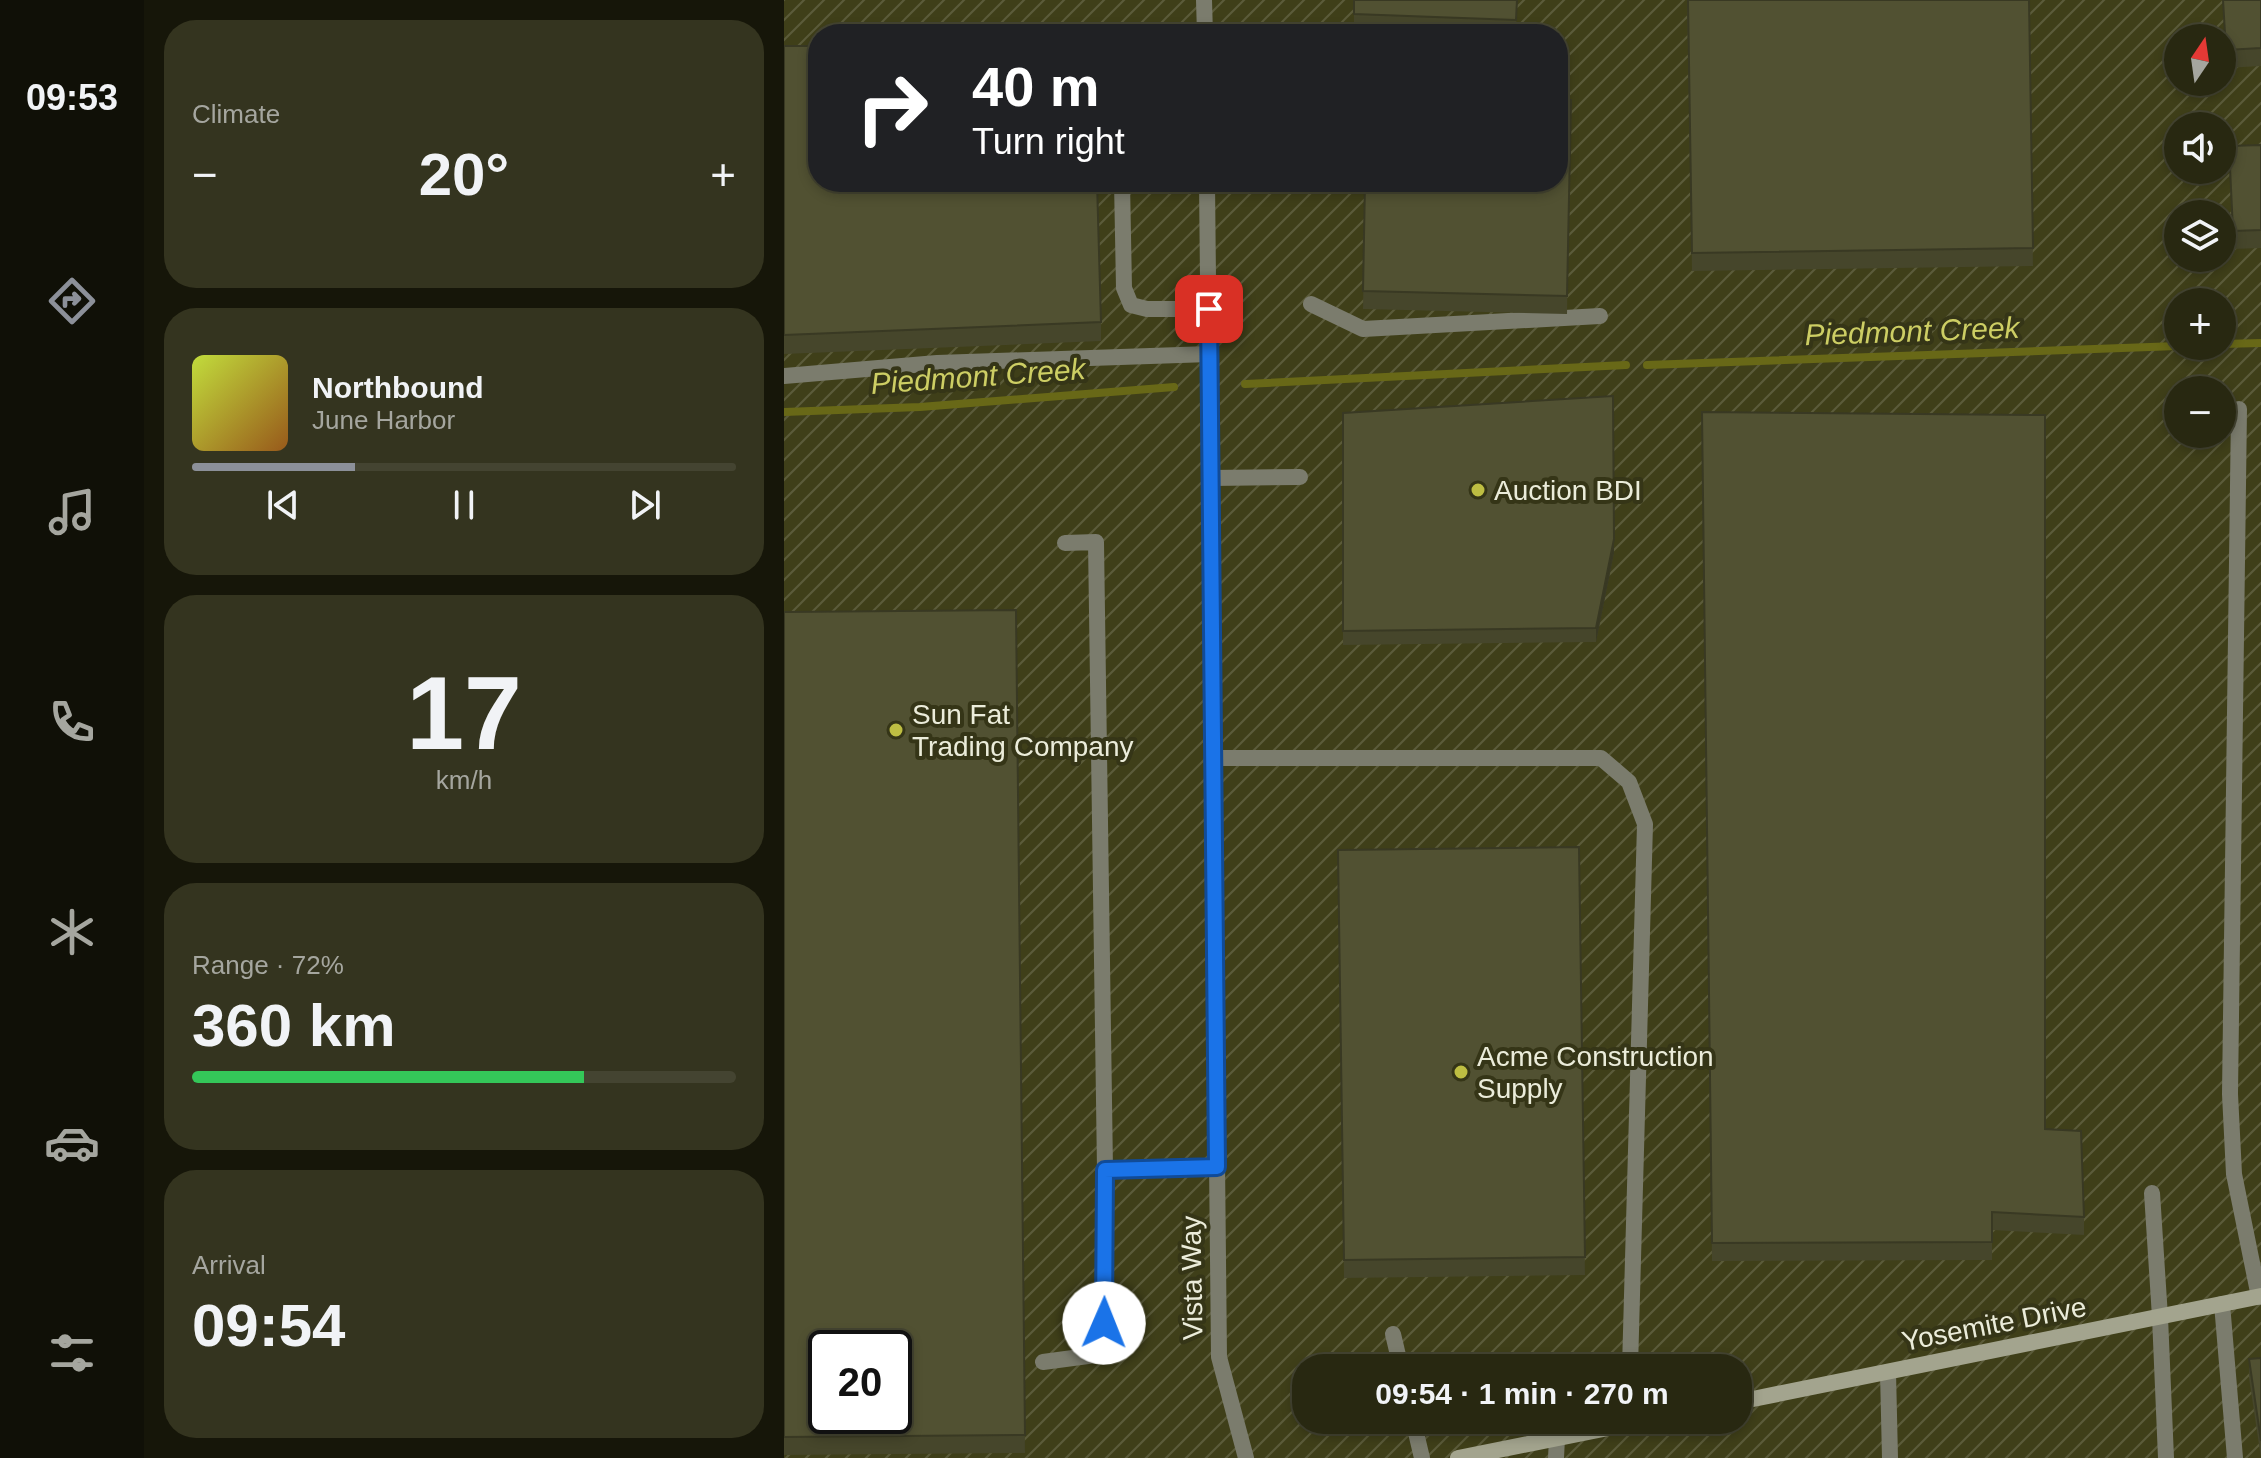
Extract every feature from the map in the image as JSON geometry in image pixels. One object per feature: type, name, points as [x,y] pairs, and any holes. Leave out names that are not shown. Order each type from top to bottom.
[{"type":"main road","name":"Yosemite Drive","points":[[1752,1399],[2260,1297]]},
{"type":"main road","points":[[1458,1458],[1575,1434]]},
{"type":"street","points":[[1204,0],[1205,24]]},
{"type":"street","points":[[1122,192],[1124,288],[1131,305],[1147,309],[1209,309]]},
{"type":"street","name":"Vista Way","points":[[1207,192],[1219,1357],[1246,1458]]},
{"type":"street","points":[[1311,304],[1363,329],[1600,316]]},
{"type":"street","points":[[784,376],[937,363],[1210,354]]},
{"type":"street","points":[[2239,409],[2230,1094],[2234,1174],[2260,1297]]},
{"type":"street","points":[[1211,478],[1300,477]]},
{"type":"street","points":[[1043,1362],[1103,1354],[1105,1170],[1096,542],[1065,543]]},
{"type":"street","points":[[1214,758],[1601,758],[1629,782],[1645,824],[1630,1354]]},
{"type":"street","points":[[1105,1170],[1217,1167]]},
{"type":"street","points":[[2152,1193],[2166,1458]]},
{"type":"street","points":[[2222,1304],[2235,1458]]},
{"type":"street","points":[[1393,1334],[1398,1354]]},
{"type":"street","points":[[1888,1372],[1890,1458]]},
{"type":"street","points":[[1416,1434],[1422,1458]]},
{"type":"street","points":[[1556,1458],[1557,1438]]},
{"type":"shaded area","points":[[784,0],[2261,0],[2261,1458],[784,1458]]},
{"type":"building","points":[[1354,0],[1517,0],[1516,20],[1354,14]]},
{"type":"building","points":[[1688,0],[2029,0],[2033,248],[1692,253]]},
{"type":"building","points":[[2223,0],[2261,0],[2261,48],[2236,49],[2236,24],[2224,24]]},
{"type":"building","points":[[784,46],[808,46],[808,192],[1097,192],[1101,322],[784,335]]},
{"type":"building","points":[[1568,100],[1571,100],[1567,296],[1363,291],[1365,192],[1568,192]]},
{"type":"building","points":[[2261,145],[2261,230],[2236,231],[2236,200],[2232,200],[2231,184],[2236,184],[2236,146]]},
{"type":"building","name":"Auction BDI","points":[[1613,396],[1614,539],[1596,628],[1343,631],[1343,413]]},
{"type":"building","points":[[1702,412],[2045,415],[2045,1129],[2081,1131],[2084,1217],[1992,1212],[1992,1242],[1712,1243]]},
{"type":"building","points":[[1016,610],[1025,1435],[784,1437],[784,612]]},
{"type":"building","name":"Acme Construction Supply","points":[[1579,847],[1585,1257],[1344,1260],[1338,850]]},
{"type":"building","points":[[2261,1358],[2261,1441],[2249,1359]]},
{"type":"waterway","name":"Piedmont Creek","points":[[2236,344],[2261,343]]},
{"type":"waterway","name":"Piedmont Creek","points":[[1647,365],[2164,347]]},
{"type":"waterway","name":"Piedmont Creek","points":[[1245,384],[1626,365]]},
{"type":"waterway","name":"Piedmont Creek","points":[[784,412],[920,407],[1174,387]]},
{"type":"place","name":"Auction BDI","points":[[1478,490]]},
{"type":"place","name":"Sun Fat Trading Company","points":[[896,730]]},
{"type":"place","name":"Acme Construction Supply","points":[[1461,1072]]},
{"type":"route","points":[[1104,1323],[1105,1170],[1217,1167],[1209,309]]}]
